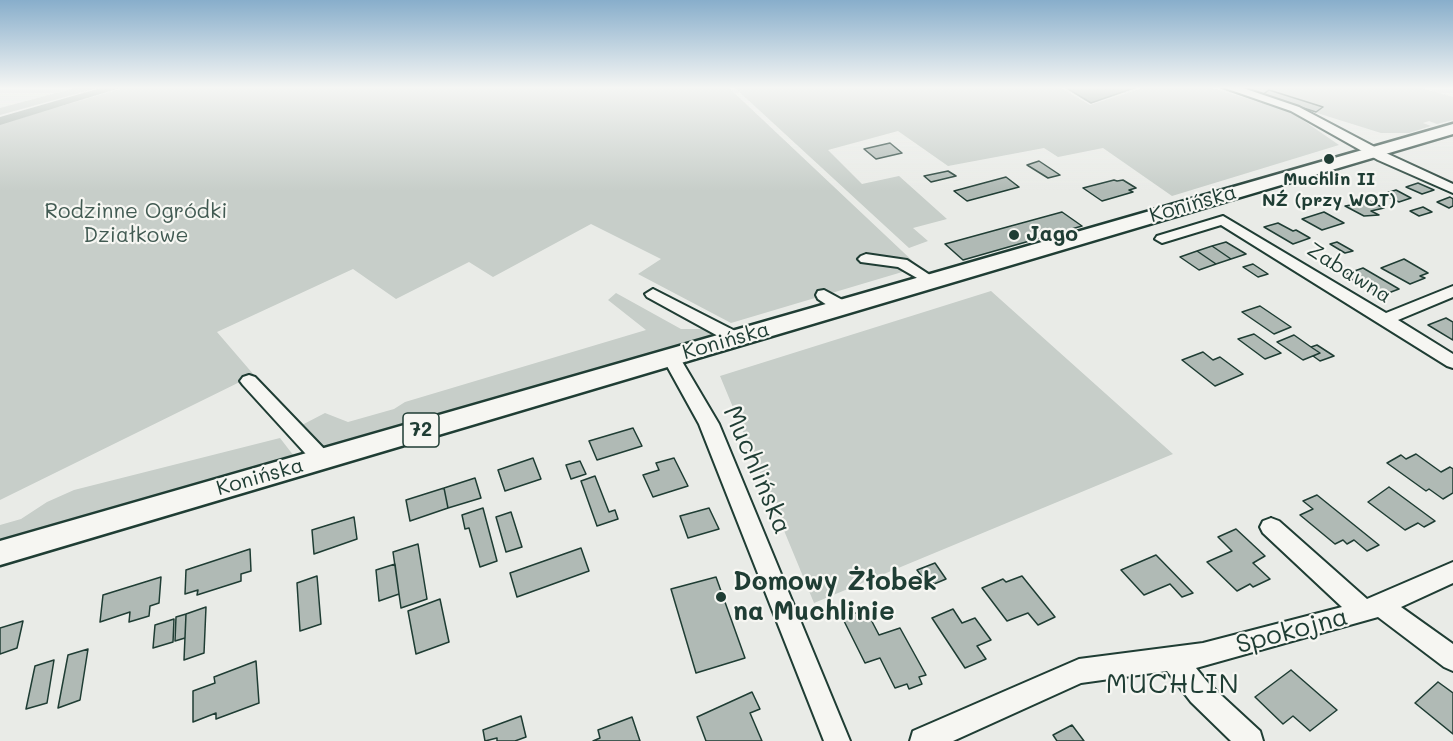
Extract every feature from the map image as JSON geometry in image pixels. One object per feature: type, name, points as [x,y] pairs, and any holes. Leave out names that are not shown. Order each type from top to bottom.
[{"type":"main road","name":"Konińska","points":[[0,553],[735,338],[833,301],[931,281],[1453,129]]},
{"type":"street","points":[[1318,122],[1374,152],[1453,189]]},
{"type":"street","name":"Zabawna","points":[[1162,239],[1223,220],[1453,362]]},
{"type":"street","points":[[866,259],[902,263],[931,281]]},
{"type":"street","points":[[1384,320],[1453,291]]},
{"type":"street","points":[[653,294],[735,338]]},
{"type":"street","name":"Muchlińska","points":[[671,357],[709,424],[837,741]]},
{"type":"street","points":[[249,381],[322,459]]},
{"type":"street","points":[[1271,527],[1373,609],[1453,659]]},
{"type":"street","name":"Spokojna","points":[[922,741],[1079,671],[1203,655],[1373,609],[1453,572]]},
{"type":"street","points":[[1172,658],[1200,693],[1250,741]]},
{"type":"green space","name":"Rodzinne Ogródki Działkowe","points":[[8,122],[765,122],[919,267],[731,323],[638,274],[661,259],[591,224],[493,277],[469,262],[396,299],[353,269],[217,332],[254,375],[0,500],[0,124]]},
{"type":"green space","points":[[772,122],[1305,122],[1339,145],[1172,196],[1103,148],[1058,157],[1044,148],[948,166],[898,131],[828,150],[862,184],[899,176],[947,219],[913,228],[928,241],[909,248]]},
{"type":"green space","points":[[1345,122],[1427,122],[1423,123],[1431,126],[1409,133],[1381,133]]},
{"type":"green space","points":[[991,291],[1173,454],[814,603],[720,376]]},
{"type":"green space","points":[[616,293],[681,329],[704,329],[716,339],[343,447],[323,446],[308,436],[300,426],[325,413],[348,422],[394,409],[405,402],[646,330],[608,300]]},
{"type":"green space","points":[[280,438],[297,460],[0,546],[0,525],[21,519],[47,502],[74,490]]},
{"type":"building","points":[[890,143],[902,153],[876,159],[864,149]]},
{"type":"building","points":[[1039,161],[1060,175],[1048,178],[1027,165]]},
{"type":"building","points":[[948,171],[956,176],[931,182],[924,176]]},
{"type":"building","points":[[1006,177],[1019,187],[967,201],[954,191]]},
{"type":"building","points":[[1123,180],[1136,188],[1129,190],[1133,192],[1102,201],[1083,188]]},
{"type":"building","points":[[1418,183],[1434,190],[1422,194],[1406,187]]},
{"type":"building","points":[[1396,190],[1411,198],[1399,202],[1383,194]]},
{"type":"building","points":[[1450,197],[1453,199],[1453,206],[1449,208],[1437,202]]},
{"type":"building","points":[[1365,199],[1384,208],[1371,211],[1379,215],[1364,216],[1345,206],[1357,204],[1354,202]]},
{"type":"building","points":[[1423,207],[1432,212],[1419,216],[1410,211]]},
{"type":"building","name":"Jago","points":[[1062,212],[1082,226],[963,260],[945,244]]},
{"type":"building","points":[[1324,212],[1344,223],[1322,230],[1302,219]]},
{"type":"building","points":[[1278,223],[1310,238],[1293,244],[1264,227]]},
{"type":"building","points":[[1226,242],[1246,254],[1231,259],[1212,246]]},
{"type":"building","points":[[1337,242],[1353,251],[1345,253],[1330,244]]},
{"type":"building","points":[[1212,246],[1231,259],[1216,264],[1197,251]]},
{"type":"building","points":[[1197,251],[1216,264],[1199,270],[1180,257]]},
{"type":"building","points":[[1404,259],[1428,273],[1420,276],[1425,278],[1410,284],[1381,268]]},
{"type":"building","points":[[1253,264],[1268,274],[1258,277],[1243,267]]},
{"type":"building","points":[[1363,268],[1399,289],[1383,295],[1343,275]]},
{"type":"building","points":[[1260,306],[1291,327],[1274,334],[1242,312]]},
{"type":"building","points":[[1446,318],[1453,322],[1453,340],[1428,325]]},
{"type":"building","points":[[1254,334],[1281,353],[1265,359],[1238,339]]},
{"type":"building","points":[[1294,335],[1320,353],[1303,360],[1277,342]]},
{"type":"building","points":[[1317,345],[1334,356],[1320,361],[1313,356],[1320,353],[1311,347]]},
{"type":"building","points":[[1203,352],[1213,360],[1220,357],[1243,374],[1215,386],[1182,360]]},
{"type":"building","points":[[633,428],[642,446],[597,460],[589,441]]},
{"type":"building","points":[[1416,454],[1441,472],[1450,467],[1453,469],[1453,493],[1443,499],[1429,489],[1426,491],[1387,463],[1401,455],[1406,459]]},
{"type":"building","points":[[533,458],[541,479],[505,491],[498,470]]},
{"type":"building","points":[[674,458],[688,486],[653,497],[643,475],[659,470],[656,463]]},
{"type":"building","points":[[580,461],[586,474],[571,479],[566,465]]},
{"type":"building","points":[[595,476],[609,512],[615,510],[618,519],[597,526],[581,481]]},
{"type":"building","points":[[475,478],[481,498],[448,508],[444,488]]},
{"type":"building","points":[[1389,487],[1435,521],[1424,527],[1418,523],[1405,530],[1368,502]]},
{"type":"building","points":[[444,488],[448,508],[410,521],[406,500]]},
{"type":"building","points":[[1317,495],[1379,545],[1367,551],[1354,540],[1347,544],[1343,540],[1335,544],[1300,515],[1313,509],[1303,501]]},
{"type":"building","points":[[483,508],[497,561],[480,567],[469,528],[465,529],[462,515]]},
{"type":"building","points":[[709,508],[719,529],[688,538],[680,516]]},
{"type":"building","points":[[511,512],[522,547],[506,552],[496,517]]},
{"type":"building","points":[[354,517],[357,539],[314,554],[312,530]]},
{"type":"building","points":[[1236,529],[1265,556],[1253,563],[1270,579],[1253,587],[1250,584],[1237,591],[1207,562],[1232,551],[1218,537]]},
{"type":"building","points":[[418,544],[427,599],[401,608],[393,552]]},
{"type":"building","points":[[581,548],[589,571],[517,597],[510,573]]},
{"type":"building","points":[[250,549],[251,571],[241,574],[241,581],[197,595],[198,590],[185,594],[186,570]]},
{"type":"building","points":[[1156,555],[1193,593],[1182,597],[1170,584],[1144,595],[1121,570]]},
{"type":"building","points":[[935,563],[946,579],[934,584],[931,580],[926,582],[917,570]]},
{"type":"building","points":[[395,564],[399,594],[379,601],[376,570]]},
{"type":"building","points":[[317,576],[321,624],[300,631],[297,583]]},
{"type":"building","points":[[1022,576],[1055,617],[1038,625],[1028,613],[1007,621],[982,588],[1003,579],[1006,582]]},
{"type":"building","points":[[161,577],[159,603],[150,606],[149,616],[129,622],[130,612],[100,622],[103,595]]},
{"type":"building","points":[[716,577],[745,658],[696,673],[671,589]]},
{"type":"building","points":[[440,599],[449,642],[416,654],[408,611]]},
{"type":"building","points":[[206,607],[204,653],[184,660],[186,614]]},
{"type":"building","points":[[953,609],[962,623],[975,618],[991,640],[977,646],[986,659],[965,668],[932,618]]},
{"type":"building","points":[[866,610],[879,635],[900,628],[926,675],[919,677],[922,684],[909,689],[907,684],[895,688],[880,658],[865,663],[842,617]]},
{"type":"building","points":[[186,614],[185,638],[175,641],[176,617]]},
{"type":"building","points":[[174,619],[173,642],[153,648],[155,625]]},
{"type":"building","points":[[23,621],[17,648],[0,654],[0,628]]},
{"type":"building","points":[[88,649],[80,700],[58,708],[68,655]]},
{"type":"building","points":[[54,660],[47,703],[26,709],[35,666]]},
{"type":"building","points":[[256,661],[259,703],[216,719],[216,713],[193,722],[193,691],[215,683],[214,677]]},
{"type":"building","points":[[1291,670],[1337,710],[1310,731],[1293,716],[1283,724],[1255,697]]},
{"type":"building","points":[[1438,682],[1453,693],[1453,734],[1415,703]]},
{"type":"building","points":[[752,692],[760,709],[750,713],[762,741],[706,741],[697,717]]},
{"type":"building","points":[[521,716],[526,737],[515,741],[497,741],[497,738],[485,741],[483,730]]},
{"type":"building","points":[[632,717],[640,741],[593,741],[600,738],[598,730]]},
{"type":"building","points":[[1072,725],[1084,741],[1057,741],[1053,735]]},
{"type":"place","name":"Muchlin II NŹ (przy WOT)","points":[[1329,159]]},
{"type":"place","name":"Jago","points":[[1014,235]]},
{"type":"place","name":"Domowy Żłobek na Muchlinie","points":[[721,597]]},
{"type":"district","name":"MUCHLIN","points":[[1173,685]]}]
